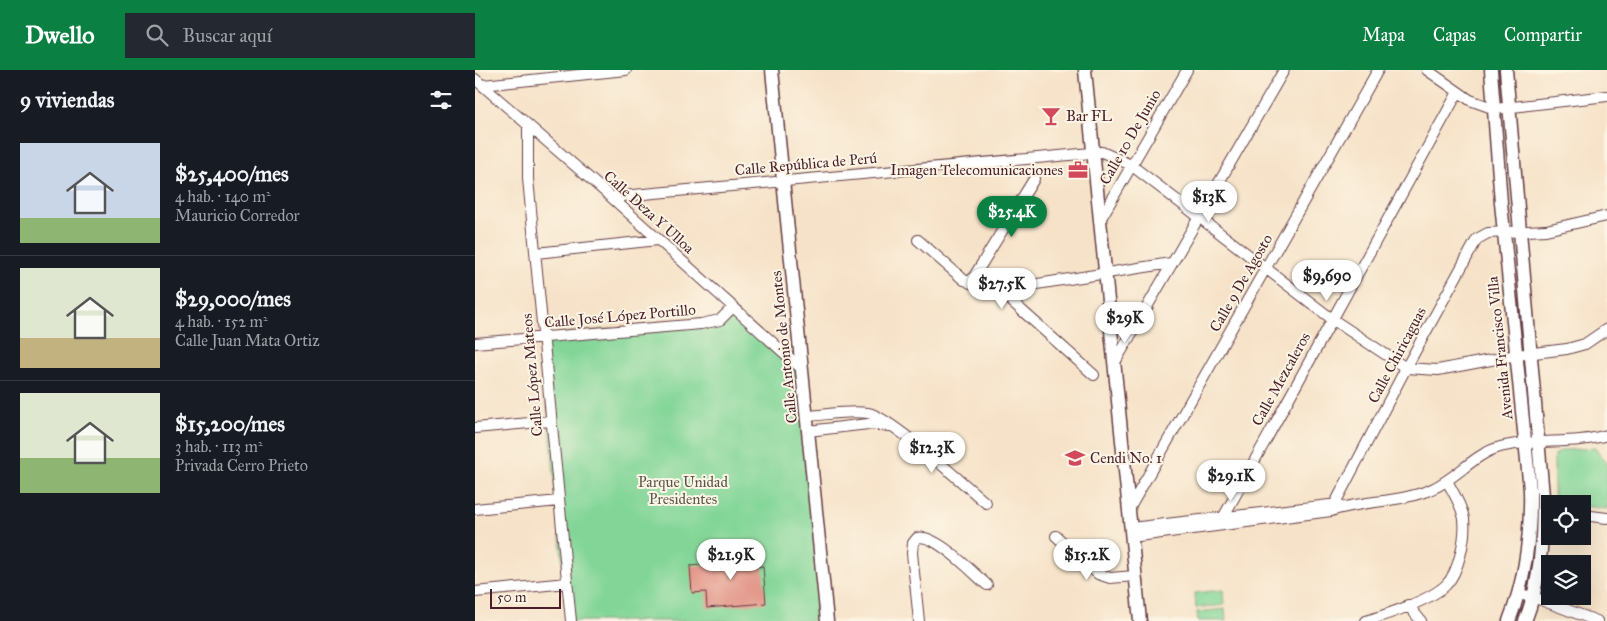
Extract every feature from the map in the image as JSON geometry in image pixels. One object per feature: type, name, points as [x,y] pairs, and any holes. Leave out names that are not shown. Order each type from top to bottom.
[{"type":"main road","name":"Calle Antonio de Montes","points":[[772,70],[827,621]]},
{"type":"main road","name":"Avenida Francisco Villa","points":[[1491,70],[1526,443],[1541,515]]},
{"type":"main road","name":"Avenida Francisco Villa","points":[[1506,70],[1539,442],[1541,515],[1519,594],[1509,621]]},
{"type":"main road","points":[[1085,76],[1140,621]]},
{"type":"main road","name":"Avenida Francisco Villa","points":[[1525,621],[1533,597],[1541,545]]},
{"type":"street","points":[[479,82],[626,70]]},
{"type":"street","points":[[1085,76],[1094,70]]},
{"type":"street","name":"Calle 10 De Junio","points":[[1100,220],[1187,70]]},
{"type":"street","points":[[1113,365],[1284,70]]},
{"type":"street","name":"Calle 9 De Agosto","points":[[1128,511],[1378,70]]},
{"type":"street","points":[[1427,70],[1478,104],[1495,109],[1607,96]]},
{"type":"street","name":"Calle Deza Y Ulloa","points":[[479,82],[611,197],[732,308],[802,369]]},
{"type":"street","name":"Calle Mezcaleros","points":[[1221,520],[1458,92]]},
{"type":"street","name":"Calle López Mateos","points":[[529,126],[529,179],[571,621]]},
{"type":"street","name":"Calle República de Perú","points":[[611,197],[1093,152],[1116,157],[1131,165],[1332,319],[1406,368]]},
{"type":"street","points":[[970,283],[1033,179]]},
{"type":"street","name":"Calle Chiricaguas","points":[[1333,507],[1477,239],[1487,233],[1546,230],[1607,216]]},
{"type":"street","points":[[536,253],[658,240]]},
{"type":"street","points":[[918,240],[970,283],[999,290],[1171,263]]},
{"type":"street","points":[[999,290],[1094,375]]},
{"type":"street","name":"Calle José López Portillo","points":[[475,343],[707,323],[720,320],[732,308]]},
{"type":"street","points":[[1406,368],[1438,370],[1517,354],[1530,354],[1577,347],[1593,340],[1607,329]]},
{"type":"street","points":[[806,416],[869,413],[891,426],[986,503]]},
{"type":"street","points":[[475,428],[551,421]]},
{"type":"street","points":[[808,431],[868,424],[891,426]]},
{"type":"street","points":[[1131,532],[1347,506],[1415,494],[1447,480],[1490,450],[1526,443],[1589,439],[1607,435]]},
{"type":"street","points":[[1366,621],[1408,605],[1444,586],[1456,566],[1463,536],[1464,519],[1447,480]]},
{"type":"street","points":[[475,509],[559,501]]},
{"type":"street","points":[[1591,516],[1607,518]]},
{"type":"street","points":[[919,621],[912,553],[913,543],[917,538],[926,536],[937,542],[987,585]]},
{"type":"street","points":[[1056,536],[1098,574],[1110,578],[1135,576]]},
{"type":"street","points":[[475,592],[567,583]]},
{"type":"street","points":[[1519,594],[1533,597],[1597,621]]},
{"type":"street","points":[[1408,605],[1421,621]]},
{"type":"green space","name":"Parque Unidad Presidentes","points":[[734,310],[799,367],[824,621],[568,621],[541,336],[724,318]]},
{"type":"green space","points":[[1595,448],[1607,463],[1607,509],[1591,507],[1591,495],[1554,495],[1554,455],[1563,450]]},
{"type":"green space","points":[[1223,590],[1224,605],[1196,608],[1195,593]]},
{"type":"green space","points":[[1225,609],[1226,621],[1198,621],[1197,612]]},
{"type":"building","points":[[753,545],[755,567],[763,566],[766,603],[707,608],[706,592],[692,593],[690,566],[733,562],[732,547]]},
{"type":"place","name":"Bar FL","points":[[1051,116]]},
{"type":"place","name":"Imagen Telecomunicaciones","points":[[1078,170]]},
{"type":"place","name":"Cendi No. 1","points":[[1075,458]]}]
